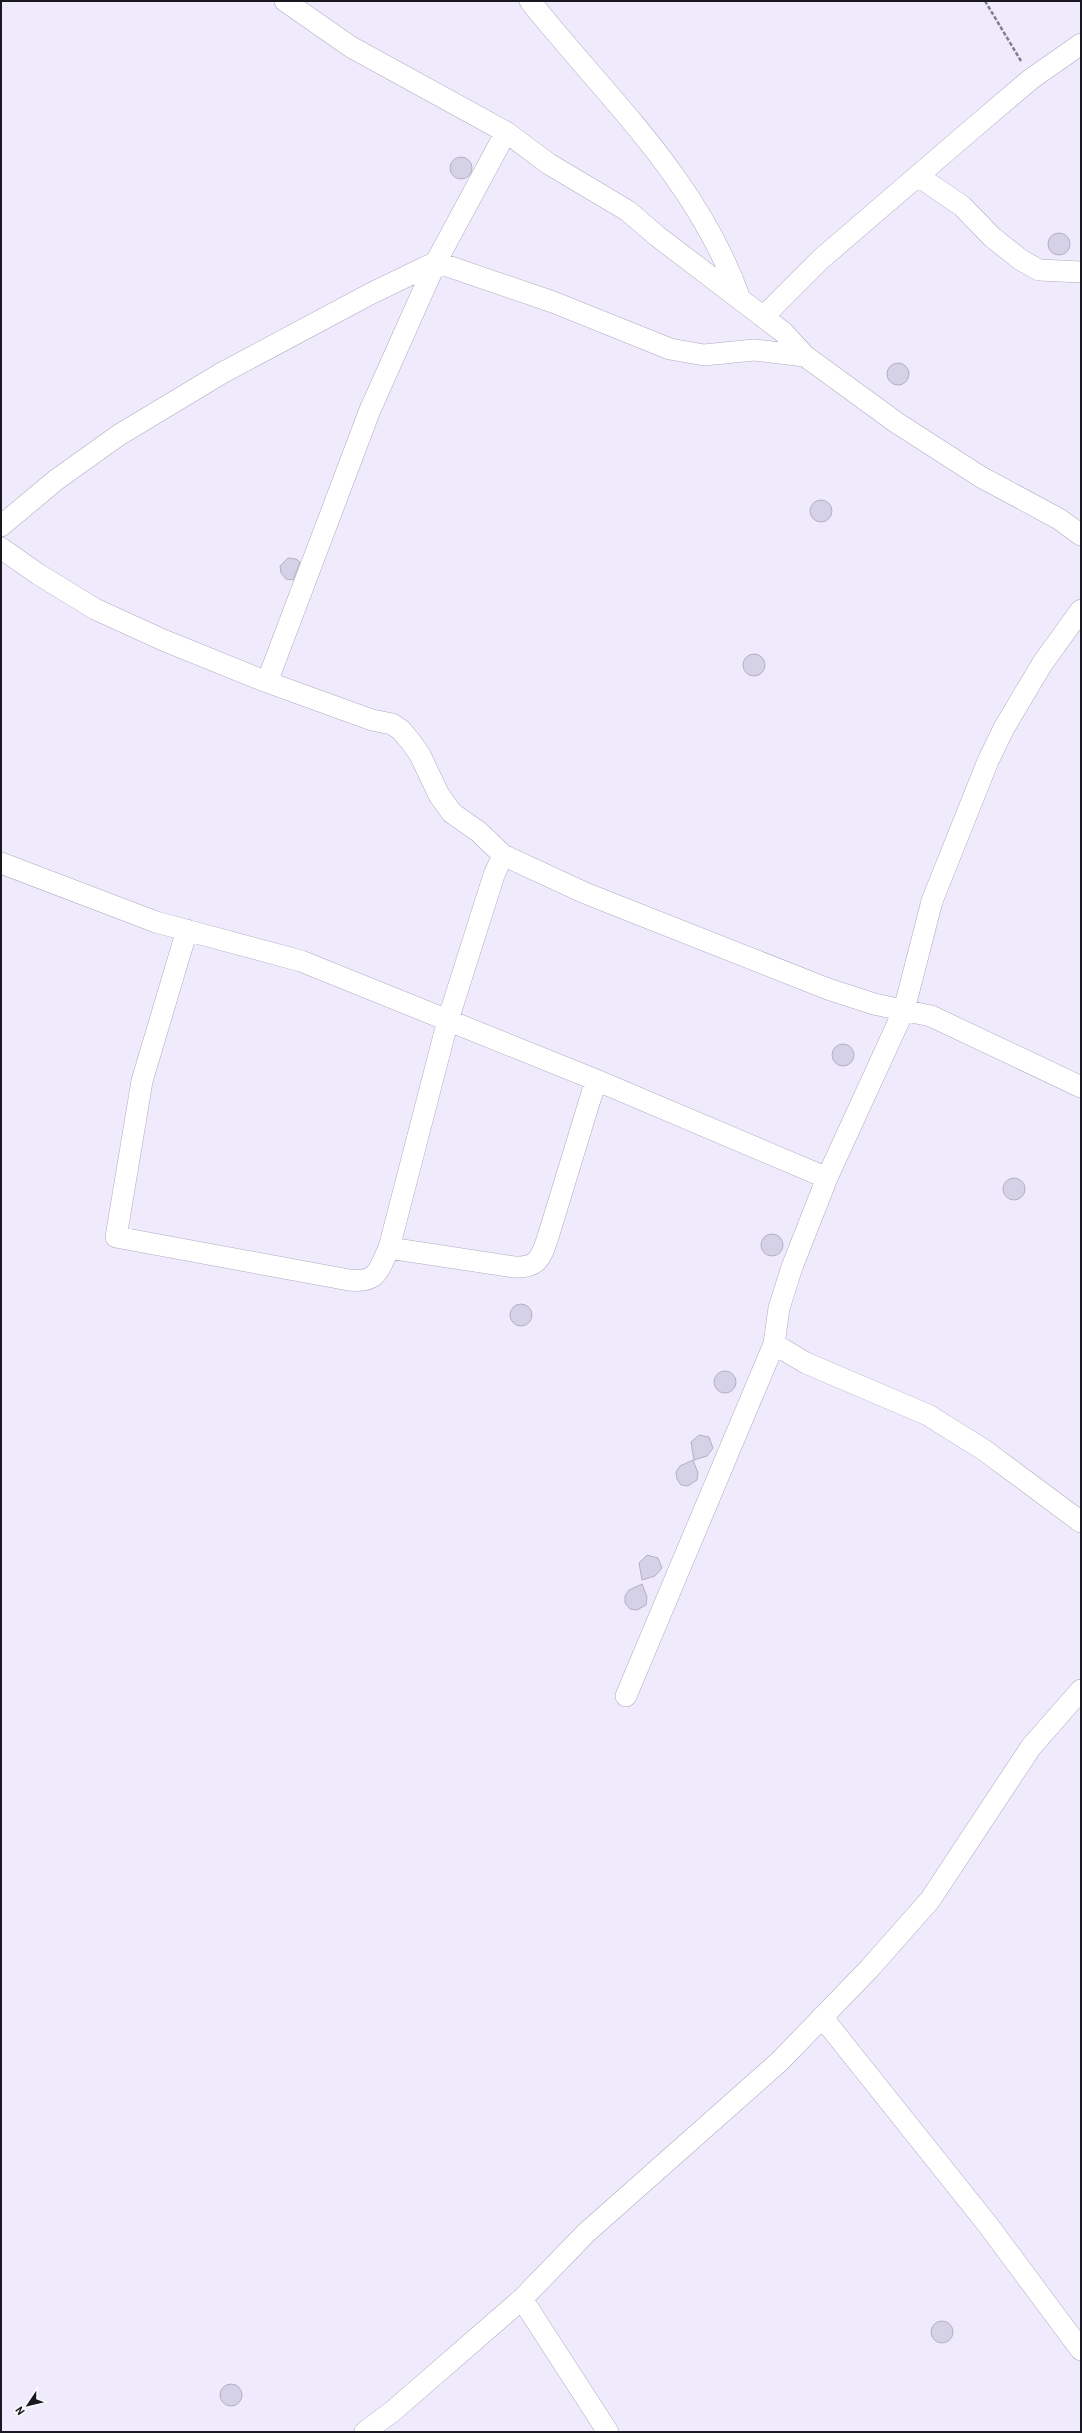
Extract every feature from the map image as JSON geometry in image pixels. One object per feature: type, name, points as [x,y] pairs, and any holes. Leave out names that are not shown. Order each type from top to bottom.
[{"type":"street","points":[[285,1],[351,46],[506,132],[549,164],[628,211],[657,236],[783,332],[805,356],[897,423],[981,477],[1058,519],[1081,535]]},
{"type":"street","points":[[530,1],[661,157],[695,206],[718,244],[740,299]]},
{"type":"street","points":[[763,317],[821,259],[1032,79],[1081,44]]},
{"type":"street","points":[[267,682],[370,410],[436,262],[506,132]]},
{"type":"street","points":[[918,176],[962,206],[992,237],[1033,267],[1039,270],[1081,272]]},
{"type":"street","points":[[1,526],[56,480],[119,435],[222,373],[370,294],[436,262],[553,302],[670,349],[704,355],[754,350],[805,356]]},
{"type":"street","points":[[1,548],[38,574],[95,609],[267,682],[372,720],[392,724],[401,730],[420,755],[440,795],[452,813],[479,832],[503,855],[585,893],[828,989],[874,1004],[931,1016],[1081,1087]]},
{"type":"street","points":[[626,1696],[774,1344],[779,1308],[785,1287],[827,1178],[904,1010],[932,901],[988,761],[1004,728],[1042,664],[1081,610]]},
{"type":"street","points":[[187,930],[142,1081],[116,1237],[363,1282],[372,1278],[379,1272],[389,1248],[448,1020],[494,875],[503,855]]},
{"type":"street","points":[[1,863],[116,908],[187,930],[301,961],[596,1080],[827,1178]]},
{"type":"street","points":[[389,1248],[514,1267],[526,1268],[538,1261],[548,1237],[596,1080]]},
{"type":"street","points":[[774,1344],[806,1363],[928,1415],[984,1450],[1081,1522]]},
{"type":"street","points":[[365,2432],[393,2411],[522,2299],[586,2233],[780,2061],[869,1969],[930,1900],[1031,1747],[1081,1690]]},
{"type":"street","points":[[822,2017],[988,2225],[1081,2350]]},
{"type":"street","points":[[522,2299],[608,2432]]},
{"type":"path","points":[[985,1],[1032,79]]},
{"type":"building","points":[[461,157],[469,160],[472,168],[469,176],[461,179],[453,176],[450,168],[453,160]]},
{"type":"building","points":[[1059,233],[1067,236],[1070,244],[1067,252],[1059,255],[1051,252],[1048,244],[1051,236]]},
{"type":"building","points":[[898,363],[906,366],[909,374],[906,382],[898,385],[890,382],[887,374],[890,366]]},
{"type":"building","points":[[821,500],[829,503],[832,511],[829,519],[821,522],[813,519],[810,511],[813,503]]},
{"type":"building","points":[[288,558],[296,559],[300,562],[293,580],[286,579],[281,573],[280,566]]},
{"type":"building","points":[[754,654],[762,657],[765,665],[762,673],[754,676],[746,673],[743,665],[746,657]]},
{"type":"building","points":[[843,1044],[851,1047],[854,1055],[851,1063],[843,1066],[835,1063],[832,1055],[835,1047]]},
{"type":"building","points":[[1014,1178],[1022,1181],[1025,1189],[1022,1197],[1014,1200],[1006,1197],[1003,1189],[1006,1181]]},
{"type":"building","points":[[772,1234],[780,1237],[783,1245],[780,1253],[772,1256],[764,1253],[761,1245],[764,1237]]},
{"type":"building","points":[[521,1304],[529,1307],[532,1315],[529,1323],[521,1326],[513,1323],[510,1315],[513,1307]]},
{"type":"building","points":[[725,1371],[733,1374],[736,1382],[733,1390],[725,1393],[717,1390],[714,1382],[717,1374]]},
{"type":"building","points":[[699,1435],[709,1437],[713,1448],[707,1456],[694,1460],[691,1442]]},
{"type":"building","points":[[693,1460],[698,1473],[697,1480],[688,1486],[681,1485],[677,1479],[676,1472],[680,1466]]},
{"type":"building","points":[[647,1555],[658,1558],[662,1568],[655,1576],[642,1580],[639,1563]]},
{"type":"building","points":[[642,1584],[647,1597],[646,1605],[637,1610],[630,1609],[625,1603],[625,1596],[629,1590]]},
{"type":"building","points":[[942,2321],[950,2324],[953,2332],[950,2340],[942,2343],[934,2340],[931,2332],[934,2324]]},
{"type":"building","points":[[231,2384],[239,2387],[242,2395],[239,2403],[231,2406],[223,2403],[220,2395],[223,2387]]}]
